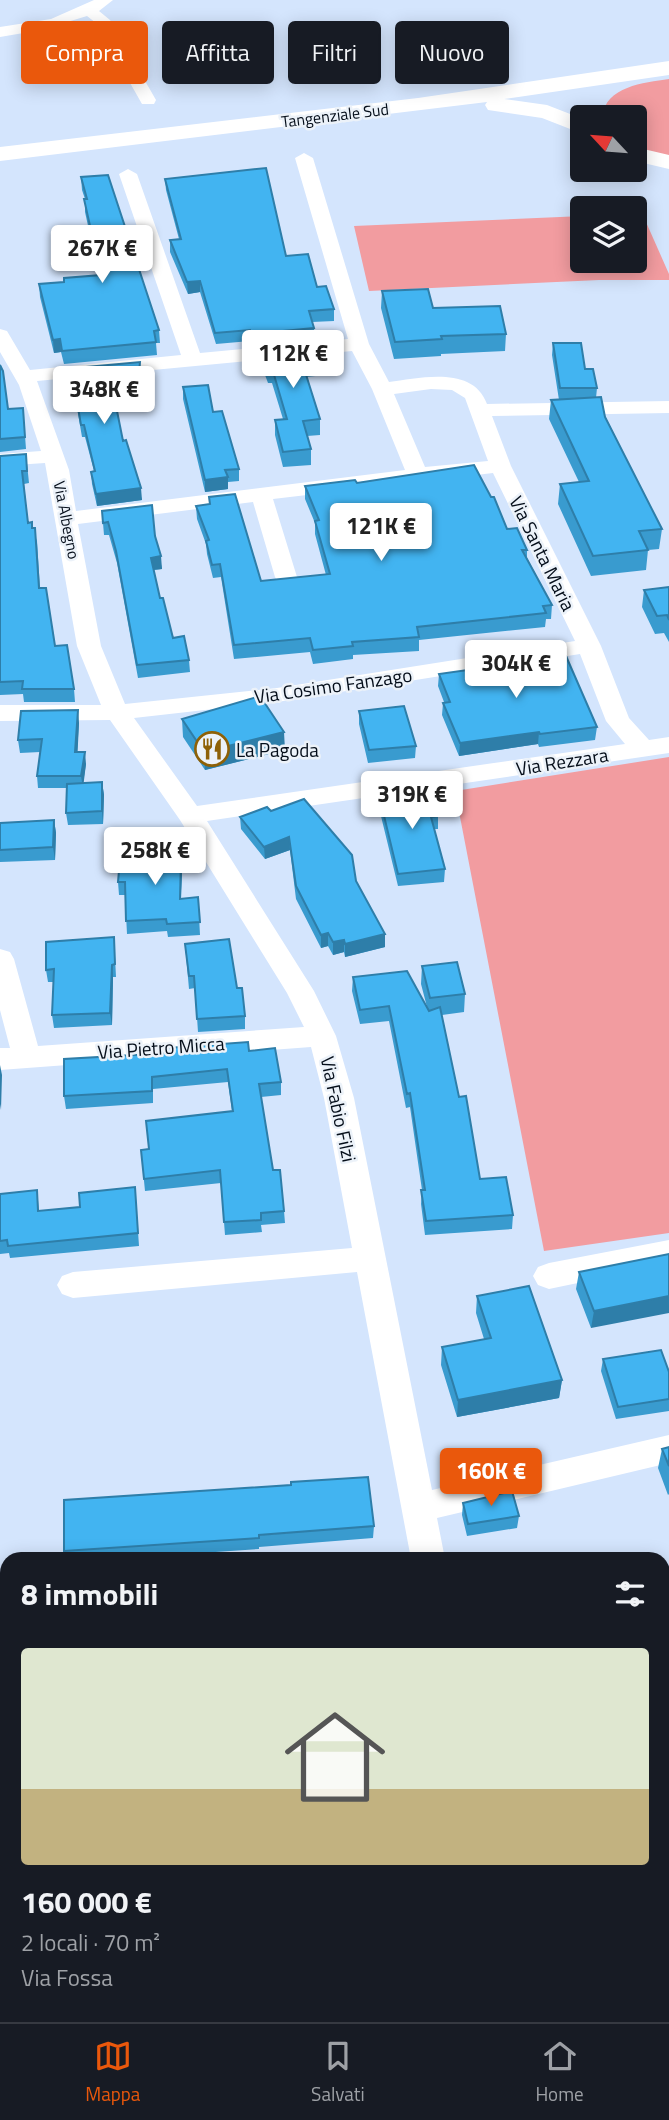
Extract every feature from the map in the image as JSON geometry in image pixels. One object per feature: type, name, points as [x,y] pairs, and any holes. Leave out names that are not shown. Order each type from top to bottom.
[{"type":"highway","name":"Tangenziale Sud","points":[[0,154],[418,105],[662,62]]},
{"type":"highway","name":"Tangenziale Sud","points":[[0,144],[662,62]]},
{"type":"highway","points":[[590,105],[600,94],[644,78],[662,62]]},
{"type":"highway","points":[[418,105],[443,108],[494,104],[547,112],[570,122]]},
{"type":"highway","points":[[648,157],[669,162]]},
{"type":"street","points":[[0,32],[42,26],[89,10],[105,0]]},
{"type":"street","points":[[89,10],[102,20],[148,100]]},
{"type":"street","points":[[304,158],[359,344],[382,389],[418,474]]},
{"type":"street","points":[[128,174],[192,359]]},
{"type":"street","name":"Via Albegno","points":[[0,335],[25,376],[53,456],[68,519],[89,646],[117,712]]},
{"type":"street","points":[[25,376],[359,344]]},
{"type":"street","points":[[382,389],[458,385],[474,395],[481,410],[669,407]]},
{"type":"street","name":"Via Santa Maria","points":[[481,410],[500,466],[589,646],[618,721],[643,749]]},
{"type":"street","points":[[0,460],[53,456]]},
{"type":"street","points":[[68,519],[500,466]]},
{"type":"street","points":[[261,494],[286,577]]},
{"type":"street","name":"Via Cosimo Fanzago","points":[[0,713],[117,712],[277,695],[589,646]]},
{"type":"street","name":"Via Fabio Filzi","points":[[117,712],[190,815],[296,983],[322,1035],[338,1090],[426,1552]]},
{"type":"street","name":"Via Rezzara","points":[[190,815],[669,745]]},
{"type":"street","points":[[0,959],[14,1058]]},
{"type":"street","name":"Via Pietro Micca","points":[[14,1058],[322,1035]]},
{"type":"street","points":[[549,1276],[669,1252]]},
{"type":"street","points":[[72,1285],[369,1259]]},
{"type":"street","points":[[417,1508],[669,1448]]},
{"type":"shaded area","points":[[669,79],[669,156],[648,151],[648,105],[606,105],[618,92]]},
{"type":"shaded area","points":[[570,217],[570,273],[647,273],[647,224],[669,274],[669,280],[599,280],[369,291],[354,226]]},
{"type":"shaded area","points":[[669,757],[669,1233],[544,1251],[455,791]]},
{"type":"building","points":[[266,168],[286,256],[308,254],[317,287],[326,286],[334,309],[309,311],[314,328],[251,334],[250,330],[215,333],[200,281],[187,282],[170,240],[181,239],[165,179]]},
{"type":"building","points":[[108,175],[159,330],[154,331],[156,342],[62,351],[60,339],[53,340],[39,284],[64,282],[64,278],[101,275],[81,177]]},
{"type":"building","points":[[428,289],[433,308],[500,306],[506,334],[441,336],[442,339],[395,342],[382,291]]},
{"type":"building","points":[[319,342],[325,360],[302,362],[320,419],[303,421],[311,449],[283,452],[275,420],[287,419],[272,368],[268,368],[265,360],[260,360],[256,348]]},
{"type":"building","points":[[553,343],[581,343],[585,369],[593,369],[597,388],[560,388]]},
{"type":"building","points":[[140,362],[139,373],[110,376],[123,441],[126,440],[141,488],[96,494],[91,472],[95,471],[84,425],[81,425],[74,384],[68,385],[65,369]]},
{"type":"building","points":[[0,365],[8,409],[23,408],[25,437],[0,439]]},
{"type":"building","points":[[208,385],[213,412],[222,411],[239,469],[225,470],[228,477],[205,480],[183,387]]},
{"type":"building","points":[[601,397],[605,417],[662,529],[639,531],[648,550],[593,556],[560,484],[589,481],[551,400]]},
{"type":"building","points":[[26,454],[27,471],[22,471],[28,523],[32,522],[32,528],[35,528],[39,588],[46,588],[55,646],[67,645],[74,689],[22,689],[23,681],[0,682],[0,456]]},
{"type":"building","points":[[474,465],[491,497],[494,497],[507,529],[517,528],[527,550],[522,550],[552,605],[543,606],[546,613],[417,627],[419,637],[352,642],[353,646],[313,650],[310,638],[234,645],[220,564],[212,565],[206,541],[209,540],[196,506],[210,504],[209,497],[235,494],[261,581],[330,574],[315,521],[319,520],[305,486],[355,480],[357,483]]},
{"type":"building","points":[[152,505],[155,536],[161,556],[151,558],[160,598],[163,598],[173,638],[184,636],[189,660],[137,665],[116,551],[108,522],[103,523],[102,511]]},
{"type":"building","points":[[669,587],[669,620],[667,615],[657,616],[644,590]]},
{"type":"building","points":[[566,656],[597,727],[460,743],[443,703],[450,702],[439,674]]},
{"type":"building","points":[[260,696],[284,732],[204,752],[182,719]]},
{"type":"building","points":[[404,706],[416,746],[369,750],[359,711]]},
{"type":"building","points":[[78,710],[75,752],[85,752],[81,776],[37,776],[42,739],[18,740],[21,711]]},
{"type":"building","points":[[102,782],[102,811],[66,813],[67,784]]},
{"type":"building","points":[[431,790],[438,816],[431,817],[445,869],[398,874],[379,795]]},
{"type":"building","points":[[304,799],[352,855],[356,881],[385,934],[345,944],[344,940],[333,942],[328,933],[321,935],[296,886],[289,837],[264,847],[240,817],[267,807],[271,811]]},
{"type":"building","points":[[54,820],[53,847],[0,850],[0,823]]},
{"type":"building","points":[[171,847],[170,858],[181,858],[180,899],[198,897],[200,922],[167,924],[166,919],[126,921],[125,882],[118,882],[121,848]]},
{"type":"building","points":[[114,937],[115,964],[112,965],[110,1013],[52,1015],[54,969],[46,970],[46,942]]},
{"type":"building","points":[[229,939],[237,988],[242,988],[245,1016],[197,1019],[194,976],[189,976],[185,944]]},
{"type":"building","points":[[457,962],[465,994],[430,998],[422,966]]},
{"type":"building","points":[[407,971],[429,1011],[440,1007],[459,1097],[466,1096],[480,1179],[506,1177],[513,1215],[426,1221],[421,1190],[425,1190],[410,1093],[407,1094],[389,1006],[360,1010],[353,977]]},
{"type":"building","points":[[248,1042],[249,1051],[275,1048],[281,1082],[259,1084],[273,1170],[280,1170],[284,1211],[261,1213],[261,1220],[224,1222],[220,1170],[144,1179],[141,1150],[149,1149],[146,1121],[233,1111],[227,1069],[152,1077],[152,1091],[64,1096],[64,1059],[168,1053],[168,1048]]},
{"type":"building","points":[[135,1187],[138,1233],[8,1246],[7,1240],[0,1241],[0,1194],[37,1190],[38,1211],[80,1207],[79,1193]]},
{"type":"building","points":[[669,1254],[669,1296],[594,1311],[579,1272]]},
{"type":"building","points":[[529,1286],[562,1380],[458,1400],[442,1347],[491,1338],[477,1296]]},
{"type":"building","points":[[661,1350],[669,1372],[669,1399],[618,1407],[603,1359]]},
{"type":"building","points":[[669,1447],[669,1466],[662,1449]]},
{"type":"building","points":[[368,1477],[374,1526],[259,1535],[259,1538],[64,1551],[64,1500],[291,1485],[291,1482]]},
{"type":"building","points":[[512,1491],[519,1516],[468,1524],[463,1503]]},
{"type":"place","name":"La Pagoda","points":[[212,749]]}]
